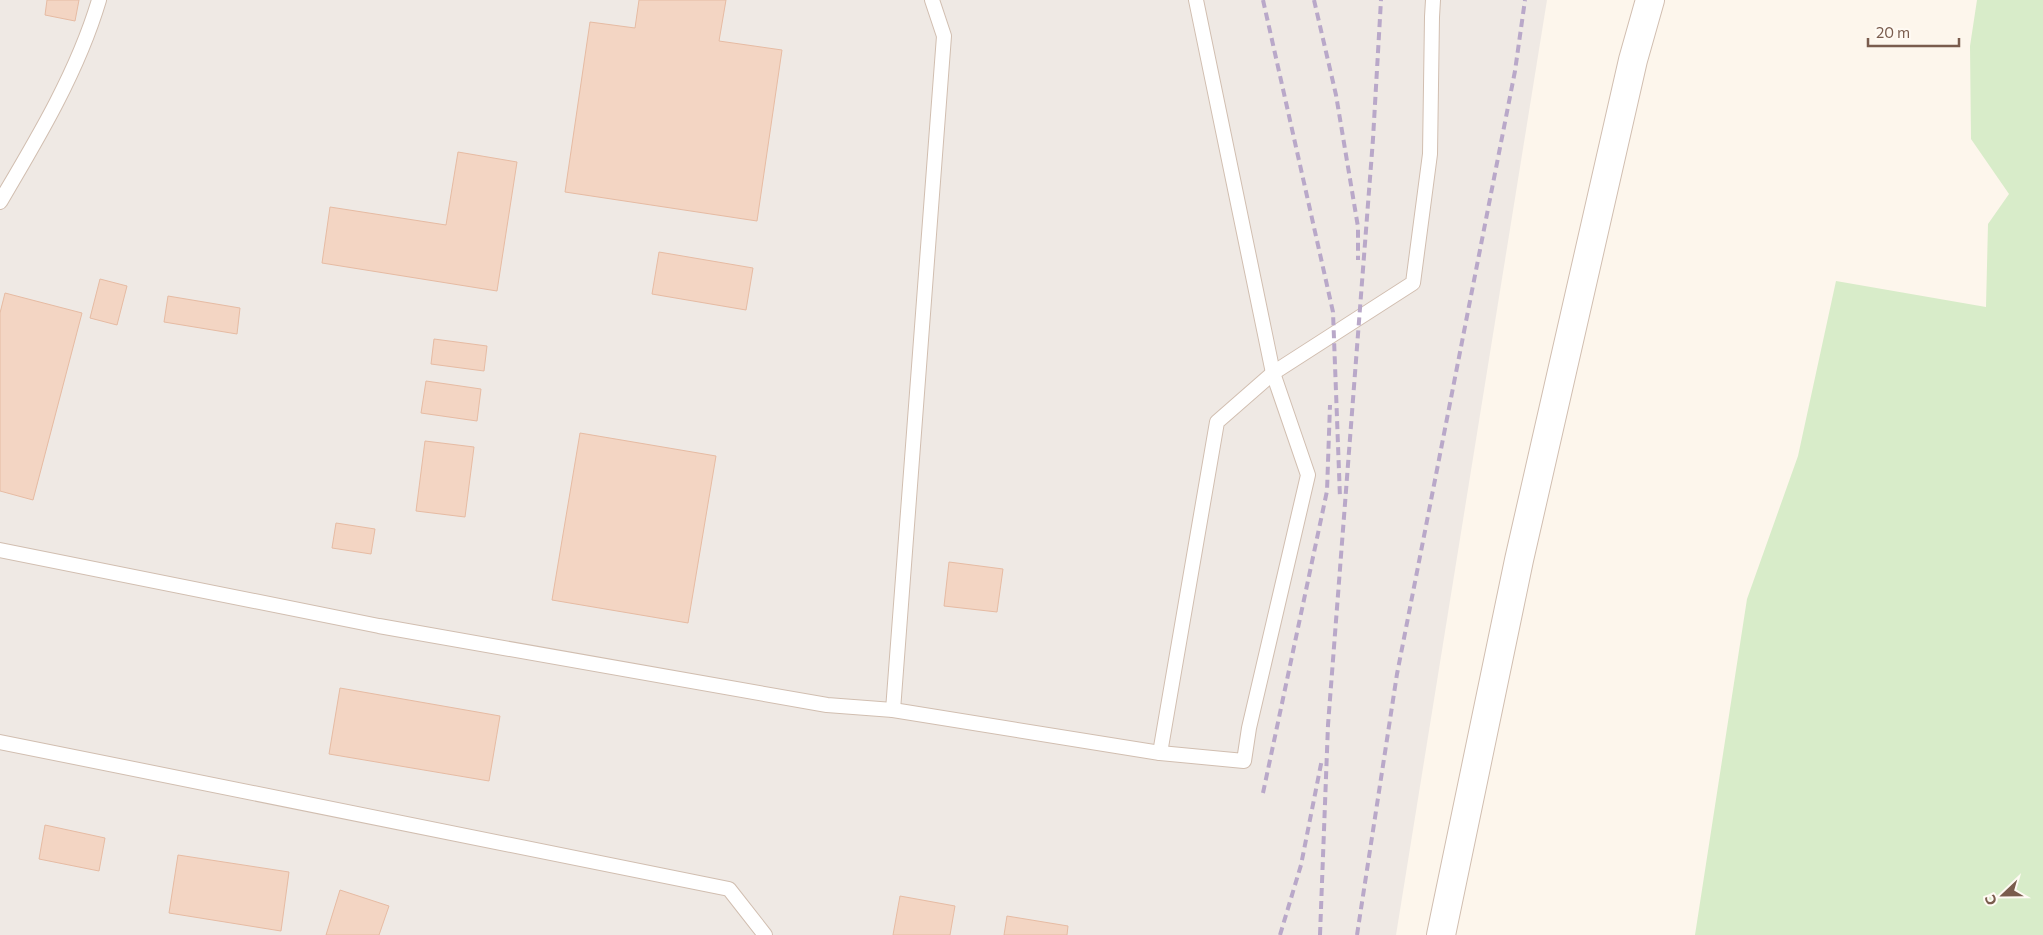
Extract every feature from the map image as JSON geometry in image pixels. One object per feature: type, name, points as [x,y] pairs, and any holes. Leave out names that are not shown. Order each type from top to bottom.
[{"type":"street","points":[[1441,935],[1521,550],[1633,60],[1650,0]]},
{"type":"lane","points":[[0,202],[44,128],[92,25],[99,0]]},
{"type":"lane","points":[[893,710],[944,36],[932,0]]},
{"type":"lane","points":[[0,550],[388,628],[827,705],[893,710],[1160,754],[1244,761],[1249,728],[1308,475],[1273,373],[1196,0]]},
{"type":"lane","points":[[1160,754],[1217,422],[1273,373],[1413,283],[1430,154],[1432,18],[1434,0]]},
{"type":"lane","points":[[0,742],[729,889],[765,935]]},
{"type":"shaded area","points":[[0,0],[1547,0],[1396,935],[0,935]]},
{"type":"green space","points":[[1977,0],[2043,0],[2043,935],[1695,935],[1747,599],[1798,456],[1836,281],[1986,307],[1988,224],[2009,194],[1971,139],[1970,46]]},
{"type":"building","points":[[47,0],[79,0],[75,21],[45,15]]},
{"type":"building","points":[[639,0],[726,0],[719,41],[782,50],[757,221],[565,192],[590,22],[635,28]]},
{"type":"building","points":[[458,152],[517,162],[497,291],[322,263],[330,207],[446,225]]},
{"type":"building","points":[[659,252],[753,268],[746,310],[652,294]]},
{"type":"building","points":[[100,279],[127,286],[117,325],[90,318]]},
{"type":"building","points":[[5,293],[82,313],[33,500],[0,491],[0,313]]},
{"type":"building","points":[[168,296],[240,308],[237,334],[164,322]]},
{"type":"building","points":[[434,339],[487,346],[484,371],[431,364]]},
{"type":"building","points":[[426,381],[481,389],[477,421],[421,413]]},
{"type":"building","points":[[580,433],[716,456],[688,623],[552,600]]},
{"type":"building","points":[[425,441],[474,447],[465,517],[416,511]]},
{"type":"building","points":[[336,523],[375,529],[371,554],[332,548]]},
{"type":"building","points":[[949,562],[1003,569],[997,612],[944,606]]},
{"type":"building","points":[[340,688],[500,716],[489,781],[329,754]]},
{"type":"building","points":[[45,825],[105,838],[99,871],[39,859]]},
{"type":"building","points":[[178,855],[289,872],[281,931],[169,913]]},
{"type":"building","points":[[340,890],[389,906],[379,935],[326,935]]},
{"type":"building","points":[[900,896],[955,906],[950,935],[893,935]]},
{"type":"building","points":[[1007,916],[1068,926],[1067,935],[1004,935]]},
{"type":"railway","points":[[1263,0],[1333,312],[1340,498]]},
{"type":"railway","points":[[1314,0],[1336,95],[1358,227],[1358,260]]},
{"type":"railway","points":[[1320,935],[1328,725],[1373,139],[1381,0]]},
{"type":"railway","points":[[1357,935],[1397,674],[1515,71],[1525,0]]},
{"type":"railway","points":[[1263,793],[1327,491],[1330,405]]},
{"type":"railway","points":[[1280,935],[1301,865],[1322,759]]}]
